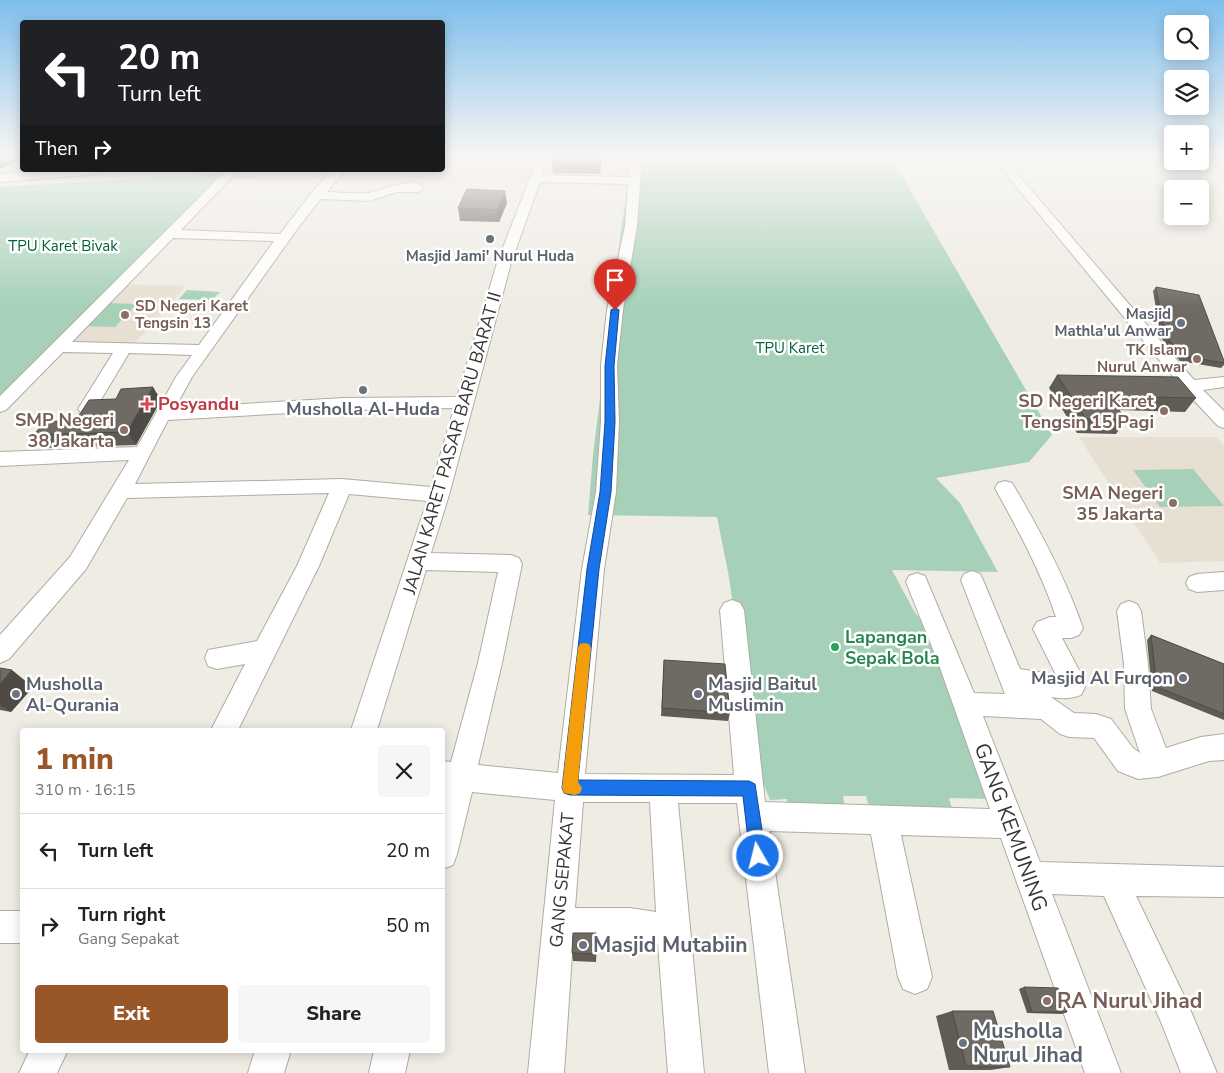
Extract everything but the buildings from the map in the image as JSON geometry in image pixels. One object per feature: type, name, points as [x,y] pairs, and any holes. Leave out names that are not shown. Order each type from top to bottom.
[{"type":"street","points":[[0,406],[56,347],[197,207]]},
{"type":"street","points":[[0,652],[78,563],[143,453],[162,415],[202,350],[307,207]]},
{"type":"street","name":"JALAN KARET PASAR BARU BARAT II","points":[[365,728],[439,495],[504,263],[524,207]]},
{"type":"street","name":"GANG SEPAKAT","points":[[546,1073],[570,788],[593,569],[606,492],[610,422],[609,366],[615,310],[631,226],[632,207]]},
{"type":"street","points":[[1039,207],[1190,386],[1224,422]]},
{"type":"street","points":[[170,234],[284,238]]},
{"type":"street","points":[[56,347],[202,350]]},
{"type":"street","points":[[87,409],[124,349]]},
{"type":"street","points":[[1190,386],[1224,382]]},
{"type":"street","points":[[162,415],[344,404],[464,402]]},
{"type":"street","points":[[0,459],[143,453]]},
{"type":"street","points":[[225,728],[308,566],[342,486]]},
{"type":"street","points":[[120,491],[342,486],[439,495]]},
{"type":"street","points":[[1005,488],[1026,523],[1058,590],[1071,625],[1070,628],[1050,626],[1045,629],[1073,685],[1069,688],[1064,688],[1012,680]]},
{"type":"street","points":[[419,561],[511,564],[490,663],[452,776],[445,831]]},
{"type":"street","points":[[972,580],[1023,706]]},
{"type":"street","points":[[1197,583],[1224,581]]},
{"type":"street","name":"GANG KEMUNING","points":[[917,582],[966,704],[1103,1073]]},
{"type":"street","points":[[732,610],[751,803],[787,1073]]},
{"type":"street","points":[[1129,611],[1136,664],[1138,709],[1158,764]]},
{"type":"street","points":[[217,658],[266,650]]},
{"type":"street","points":[[966,704],[1046,707],[1070,725],[1102,728],[1129,763],[1135,765],[1158,764],[1208,748],[1224,747]]},
{"type":"street","points":[[452,776],[570,788],[663,788],[751,803],[883,820],[1010,824]]},
{"type":"street","points":[[663,788],[686,1073]]},
{"type":"street","points":[[883,820],[915,977]]},
{"type":"street","points":[[1029,877],[1224,882]]},
{"type":"street","points":[[1113,880],[1175,1014],[1198,1073]]},
{"type":"street","points":[[558,924],[630,924],[673,930]]},
{"type":"street","points":[[0,927],[20,927]]},
{"type":"street","points":[[37,1073],[48,1053]]},
{"type":"street","points":[[266,1073],[272,1053]]},
{"type":"street","points":[[387,1073],[391,1053]]},
{"type":"shaded area","name":"SD Negeri Karet Tengsin 13","points":[[123,284],[186,286],[131,347],[61,345]]},
{"type":"shaded area","name":"SMA Negeri 35 Jakarta","points":[[1079,437],[1216,437],[1224,445],[1224,561],[1160,563]]},
{"type":"green space","name":"TPU Karet Bivak","points":[[0,207],[194,207],[0,396]]},
{"type":"green space","name":"TPU Karet","points":[[625,207],[920,207],[1052,435],[1029,462],[936,478],[960,503],[998,572],[892,570],[914,611],[933,637],[991,799],[949,798],[954,815],[870,812],[866,796],[843,796],[845,809],[788,806],[787,799],[770,800],[760,775],[728,572],[717,517],[588,515],[593,455]]},
{"type":"green space","points":[[187,290],[220,292],[212,300],[179,299]]},
{"type":"green space","points":[[107,303],[137,304],[115,327],[84,326]]},
{"type":"green space","points":[[1193,469],[1224,506],[1160,507],[1133,470]]},
{"type":"slow traffic","points":[[575,788],[570,788],[584,648]]},
{"type":"place","name":"Masjid Jami' Nurul Huda","points":[[490,239]]},
{"type":"place","name":"SD Negeri Karet Tengsin 13","points":[[125,315]]},
{"type":"place","name":"Masjid Mathla'ul Anwar","points":[[1181,323]]},
{"type":"place","name":"TK Islam Nurul Anwar","points":[[1197,359]]},
{"type":"place","name":"Musholla Al-Huda","points":[[363,390]]},
{"type":"place","name":"Posyandu","points":[[147,404]]},
{"type":"place","name":"SD Negeri Karet Tengsin 15 Pagi","points":[[1164,411]]},
{"type":"place","name":"SMP Negeri 38 Jakarta","points":[[124,430]]},
{"type":"place","name":"SMA Negeri 35 Jakarta","points":[[1173,503]]},
{"type":"place","name":"Lapangan Sepak Bola","points":[[835,647]]},
{"type":"place","name":"Masjid Al Furqon","points":[[1183,678]]},
{"type":"place","name":"Musholla Al-Qurania","points":[[16,694]]},
{"type":"place","name":"Masjid Baitul Muslimin","points":[[698,694]]},
{"type":"place","name":"Masjid Mutabiin","points":[[583,945]]},
{"type":"place","name":"RA Nurul Jihad","points":[[1047,1001]]},
{"type":"place","name":"Musholla Nurul Jihad","points":[[963,1043]]},
{"type":"route","points":[[615,310],[609,366],[610,422],[606,492],[593,569],[570,788],[749,789],[758,856]]}]
